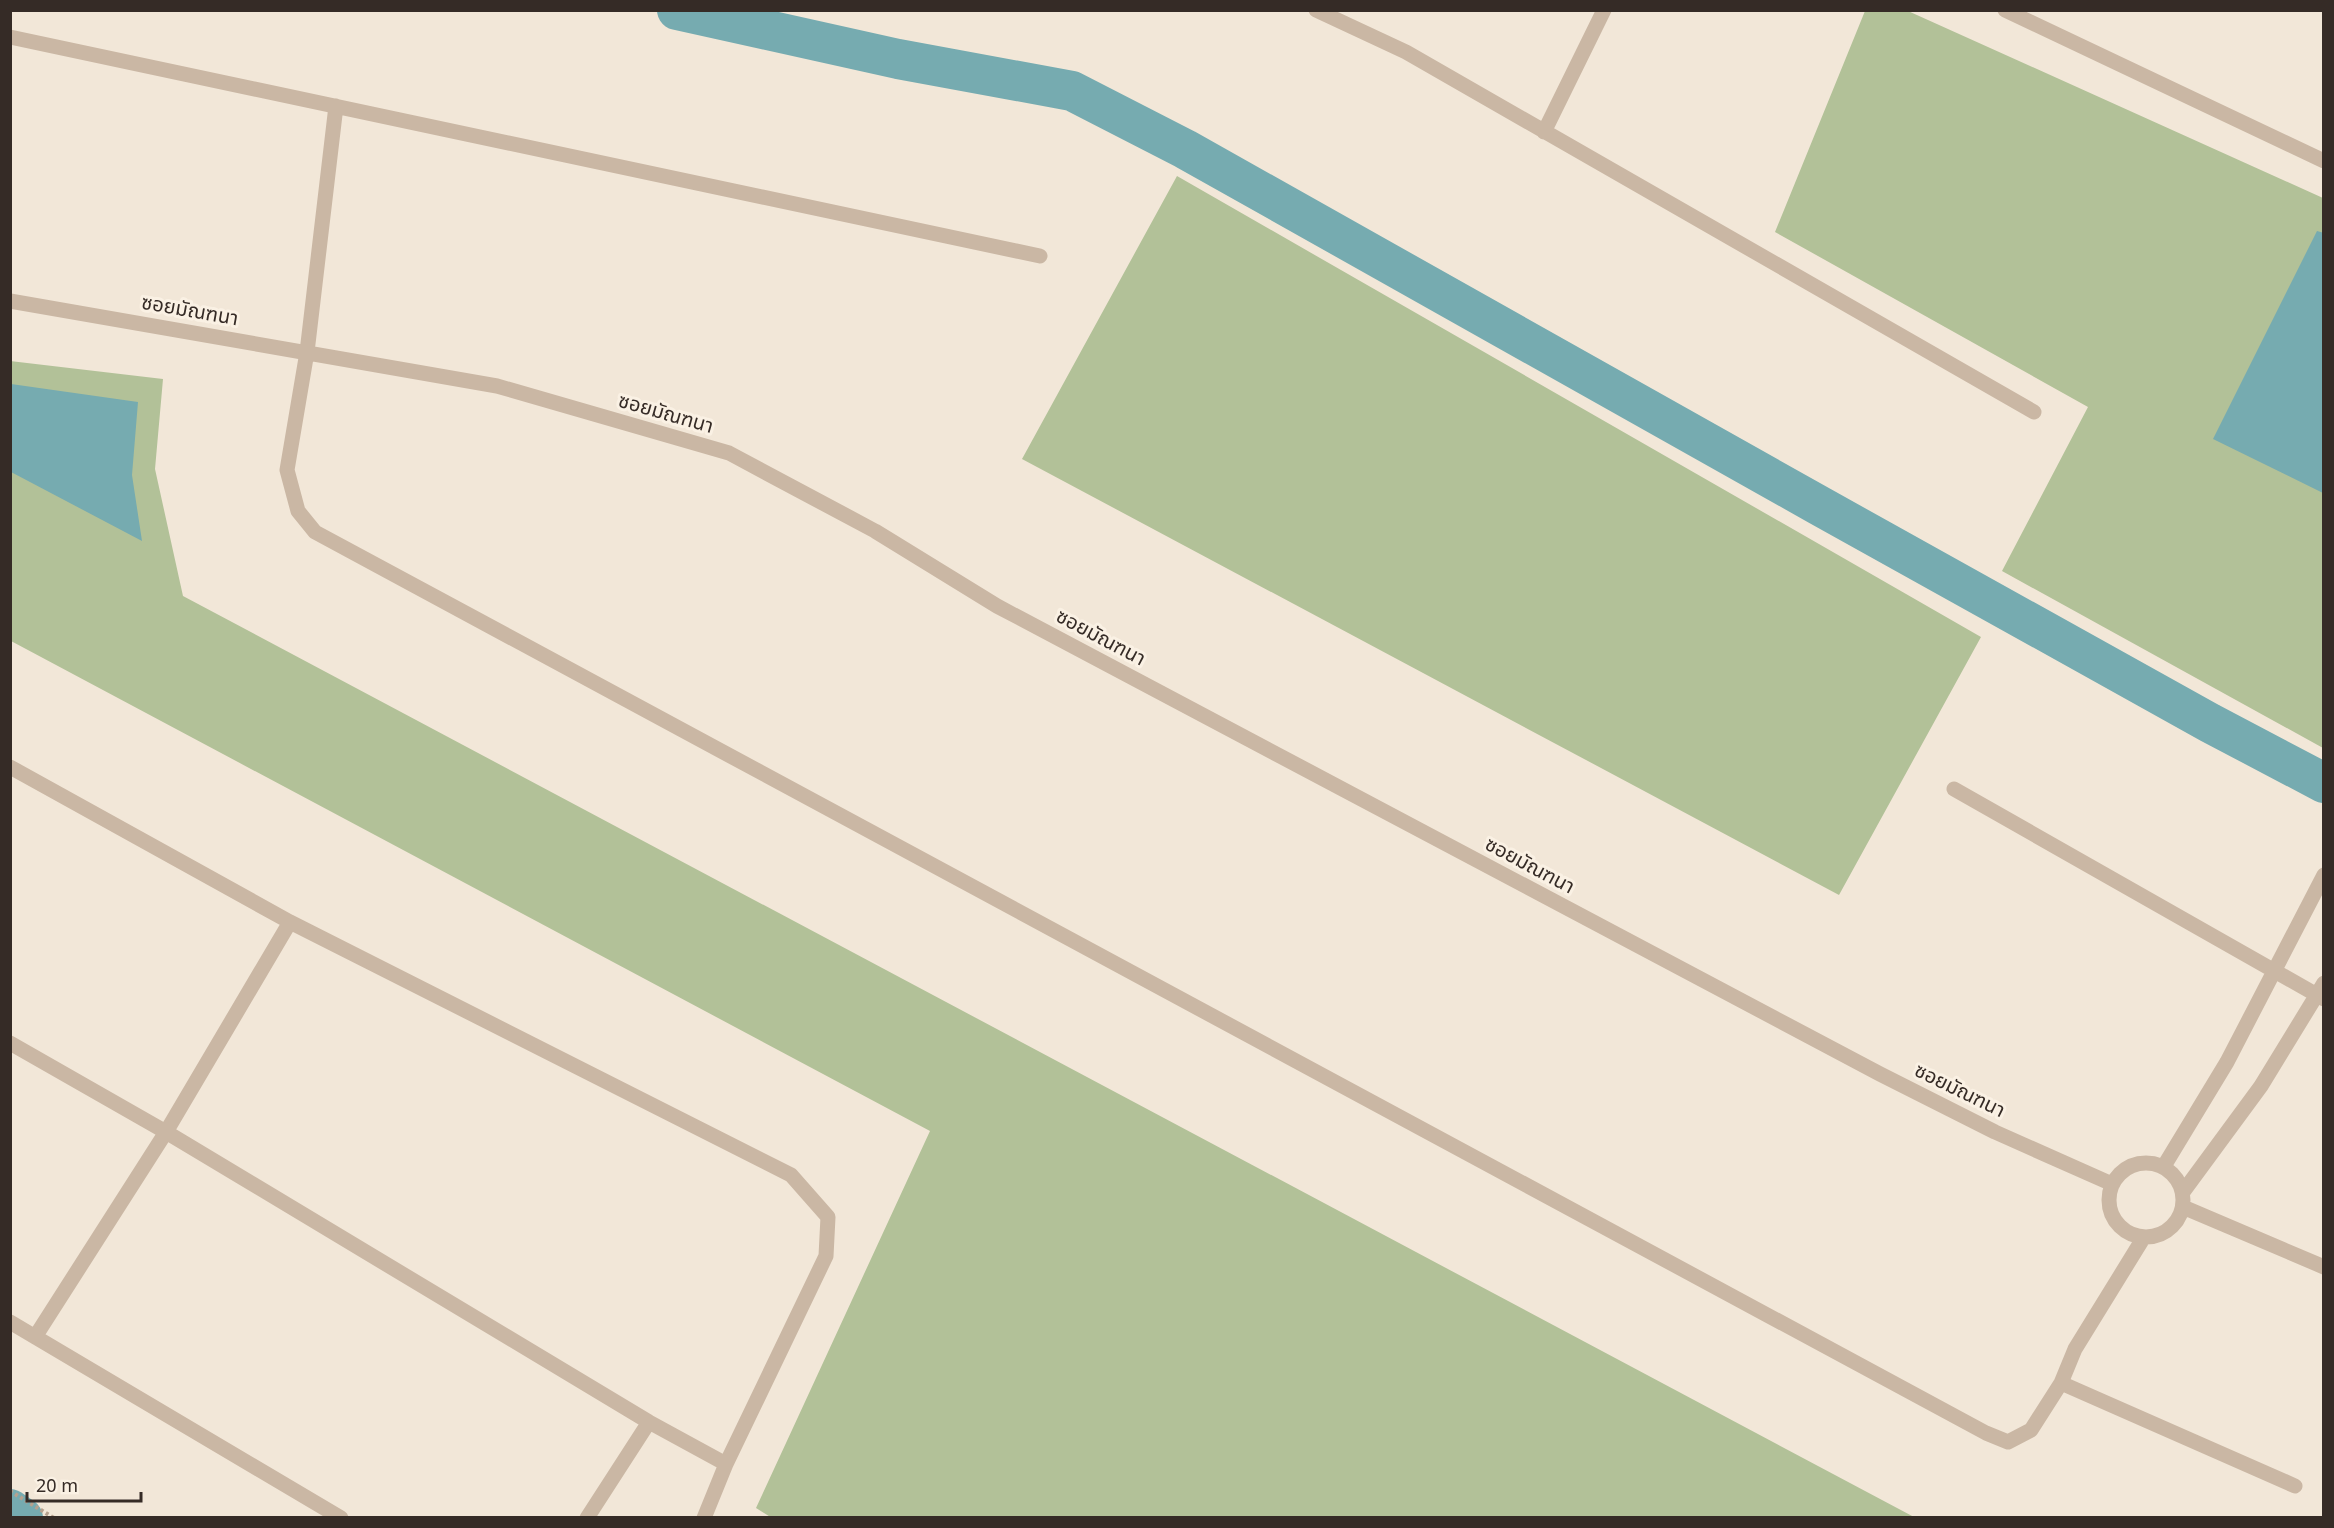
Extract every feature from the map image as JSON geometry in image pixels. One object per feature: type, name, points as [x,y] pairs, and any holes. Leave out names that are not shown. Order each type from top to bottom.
[{"type":"street","points":[[1316,10],[1406,52],[2034,411]]},
{"type":"street","points":[[1544,132],[1604,10]]},
{"type":"street","points":[[2005,10],[2324,161]]},
{"type":"street","points":[[10,37],[1040,256]]},
{"type":"street","points":[[336,106],[307,352],[287,470],[298,511],[315,532],[1986,1433],[2008,1442],[2031,1430],[2061,1383],[2075,1349],[2144,1237]]},
{"type":"street","name":"ซอยมัณฑนา","points":[[10,301],[497,386],[729,453],[875,531],[997,606],[1870,1069],[1995,1132],[2112,1184]]},
{"type":"street","points":[[10,767],[290,921],[791,1175],[828,1217],[826,1256],[726,1464],[704,1518]]},
{"type":"street","points":[[1954,789],[2276,971],[2321,992],[2261,1086],[2183,1199],[2173,1226],[2155,1236],[2144,1237],[2132,1234],[2122,1228],[2115,1219],[2110,1208],[2109,1196],[2112,1184],[2119,1174],[2130,1166],[2153,1163],[2164,1166],[2180,1182],[2183,1199]]},
{"type":"street","points":[[2164,1166],[2227,1062],[2324,875]]},
{"type":"street","points":[[35,1336],[166,1132],[290,921]]},
{"type":"street","points":[[10,1043],[166,1132],[649,1422],[726,1464]]},
{"type":"street","points":[[2183,1199],[2324,1267]]},
{"type":"street","points":[[10,1322],[341,1518]]},
{"type":"street","points":[[2061,1383],[2295,1486]]},
{"type":"street","points":[[587,1518],[649,1422]]},
{"type":"path","points":[[10,1491],[54,1518]]},
{"type":"green space","points":[[1865,11],[1908,11],[2323,198],[2323,748],[2002,571],[2088,407],[1775,232]]},
{"type":"green space","points":[[1177,176],[1981,637],[1839,895],[1022,459]]},
{"type":"green space","points":[[10,361],[163,379],[155,469],[183,596],[1914,1517],[772,1518],[756,1508],[930,1131],[11,641]]},
{"type":"water","points":[[2317,231],[2324,233],[2323,493],[2213,439]]},
{"type":"water","points":[[11,384],[138,402],[132,475],[142,541],[11,472]]},
{"type":"waterway","points":[[677,10],[898,59],[1072,91],[1185,149],[1820,506],[2210,723],[2324,783]]},
{"type":"waterway","points":[[10,1509],[23,1518]]}]
